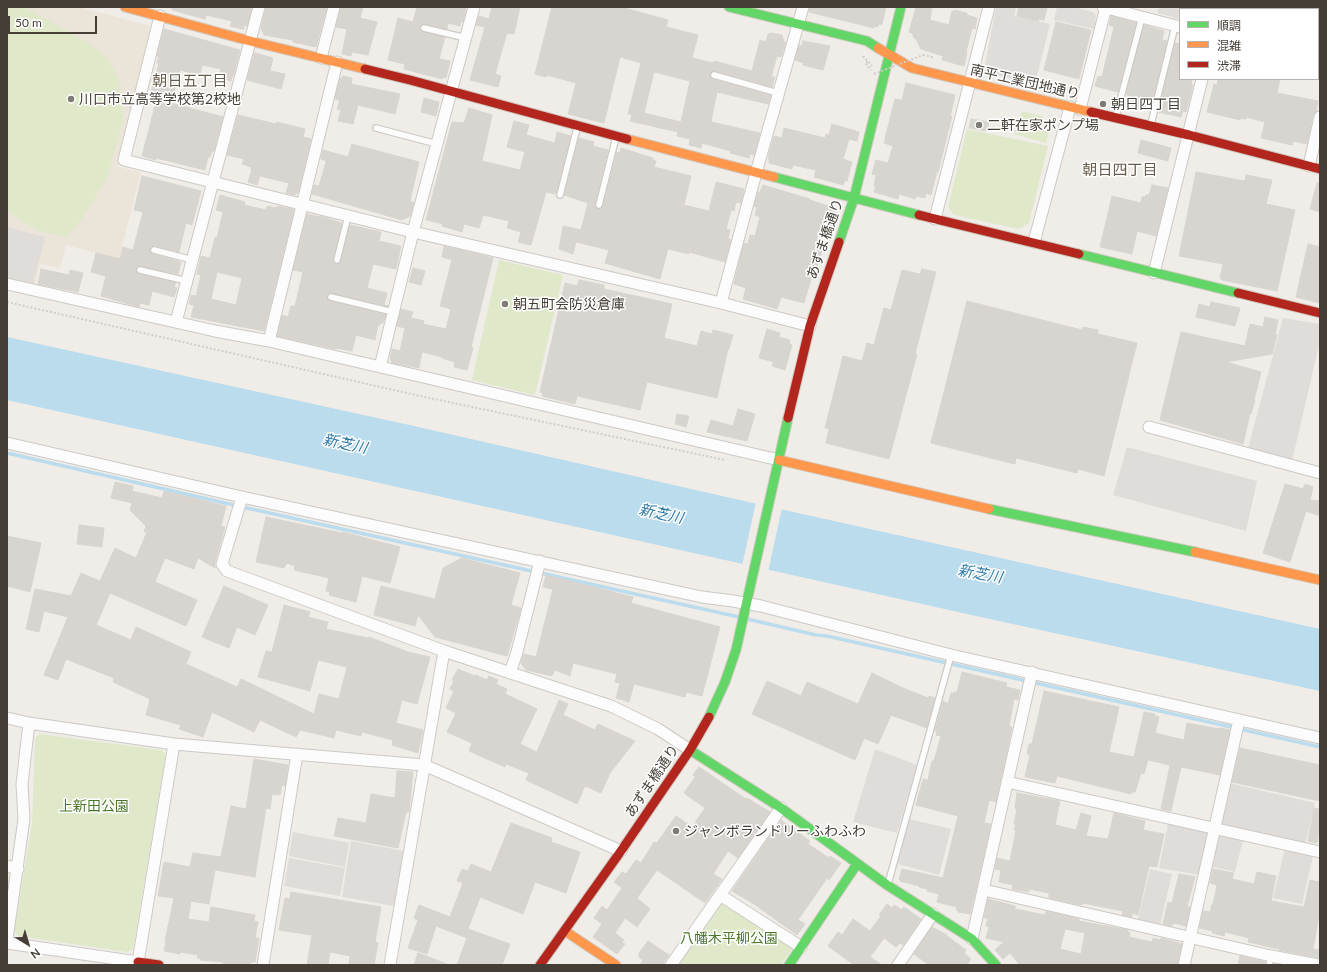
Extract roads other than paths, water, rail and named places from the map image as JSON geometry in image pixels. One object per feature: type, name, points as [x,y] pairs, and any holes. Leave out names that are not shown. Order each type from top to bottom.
[{"type":"street","points":[[125,7],[935,220],[1034,242],[1320,313]]},
{"type":"street","points":[[176,322],[259,7]]},
{"type":"street","points":[[321,58],[334,7]]},
{"type":"street","points":[[380,367],[413,232],[474,7]]},
{"type":"street","name":"南平工業団地通り","points":[[729,7],[867,41],[912,68],[1315,167]]},
{"type":"street","points":[[721,303],[803,7]]},
{"type":"street","name":"あずま橋通り","points":[[540,965],[621,851],[690,750],[710,715],[725,682],[736,650],[810,326],[854,198],[901,7]]},
{"type":"street","points":[[935,220],[989,7]]},
{"type":"street","points":[[1034,242],[1105,7],[1177,27]]},
{"type":"street","points":[[160,16],[124,160],[413,232],[721,303],[810,326]]},
{"type":"street","points":[[269,341],[337,62]]},
{"type":"street","points":[[1154,273],[1202,80]]},
{"type":"street","points":[[1315,167],[1320,117]]},
{"type":"street","points":[[7,284],[215,331],[269,341],[1024,517],[1320,580]]},
{"type":"street","points":[[1149,427],[1320,473]]},
{"type":"street","points":[[7,443],[242,497],[702,597],[748,598],[951,655],[1320,738]]},
{"type":"street","points":[[242,497],[222,564],[227,572],[444,651],[611,706],[658,730],[781,808],[887,886],[972,940],[996,965]]},
{"type":"street","points":[[510,673],[517,652],[540,561]]},
{"type":"street","points":[[390,965],[444,651]]},
{"type":"street","points":[[972,940],[1032,672]]},
{"type":"street","points":[[7,718],[29,723],[174,744],[424,765],[621,851]]},
{"type":"street","points":[[1184,965],[1189,937],[1239,720]]},
{"type":"street","points":[[7,939],[12,868],[24,819],[22,784],[29,723]]},
{"type":"street","points":[[138,962],[174,744]]},
{"type":"street","points":[[263,965],[297,754]]},
{"type":"street","points":[[1007,782],[1320,852]]},
{"type":"street","points":[[671,965],[781,808]]},
{"type":"street","points":[[789,965],[857,864]]},
{"type":"street","points":[[984,890],[1189,937],[1270,960],[1312,964]]},
{"type":"street","points":[[720,895],[801,947]]},
{"type":"street","points":[[898,965],[933,914]]},
{"type":"street","points":[[565,931],[616,965]]},
{"type":"street","points":[[7,943],[159,965]]},
{"type":"lane","points":[[1115,118],[1142,17]]},
{"type":"lane","points":[[1150,126],[1177,27]]},
{"type":"lane","points":[[424,28],[466,38]]},
{"type":"lane","points":[[714,75],[778,93]]},
{"type":"lane","points":[[560,195],[577,126]]},
{"type":"lane","points":[[376,128],[437,144]]},
{"type":"lane","points":[[599,205],[616,136]]},
{"type":"lane","points":[[337,260],[348,216]]},
{"type":"lane","points":[[154,250],[193,260]]},
{"type":"lane","points":[[140,270],[187,281]]},
{"type":"lane","points":[[331,297],[393,312]]},
{"type":"lane","points":[[887,886],[951,655]]},
{"type":"water","name":"新芝川","points":[[7,337],[414,426],[1320,629],[1320,691],[976,616],[7,400]]},
{"type":"waterway","points":[[7,453],[739,617]]},
{"type":"waterway","points":[[747,619],[1320,747]]},
{"type":"place","name":"川口市立高等学校第2校地","points":[[71,99]]},
{"type":"place","name":"朝日四丁目","points":[[1103,104]]},
{"type":"place","name":"二軒在家ポンプ場","points":[[979,125]]},
{"type":"place","name":"朝五町会防災倉庫","points":[[505,304]]},
{"type":"place","name":"ジャンボランドリーふわふわ","points":[[676,831]]},
{"type":"district","name":"朝日五丁目","points":[[190,81]]},
{"type":"district","name":"朝日四丁目","points":[[1120,170]]},
{"type":"park label","name":"上新田公園","points":[[94,806]]},
{"type":"park label","name":"八幡木平柳公園","points":[[729,938]]}]
